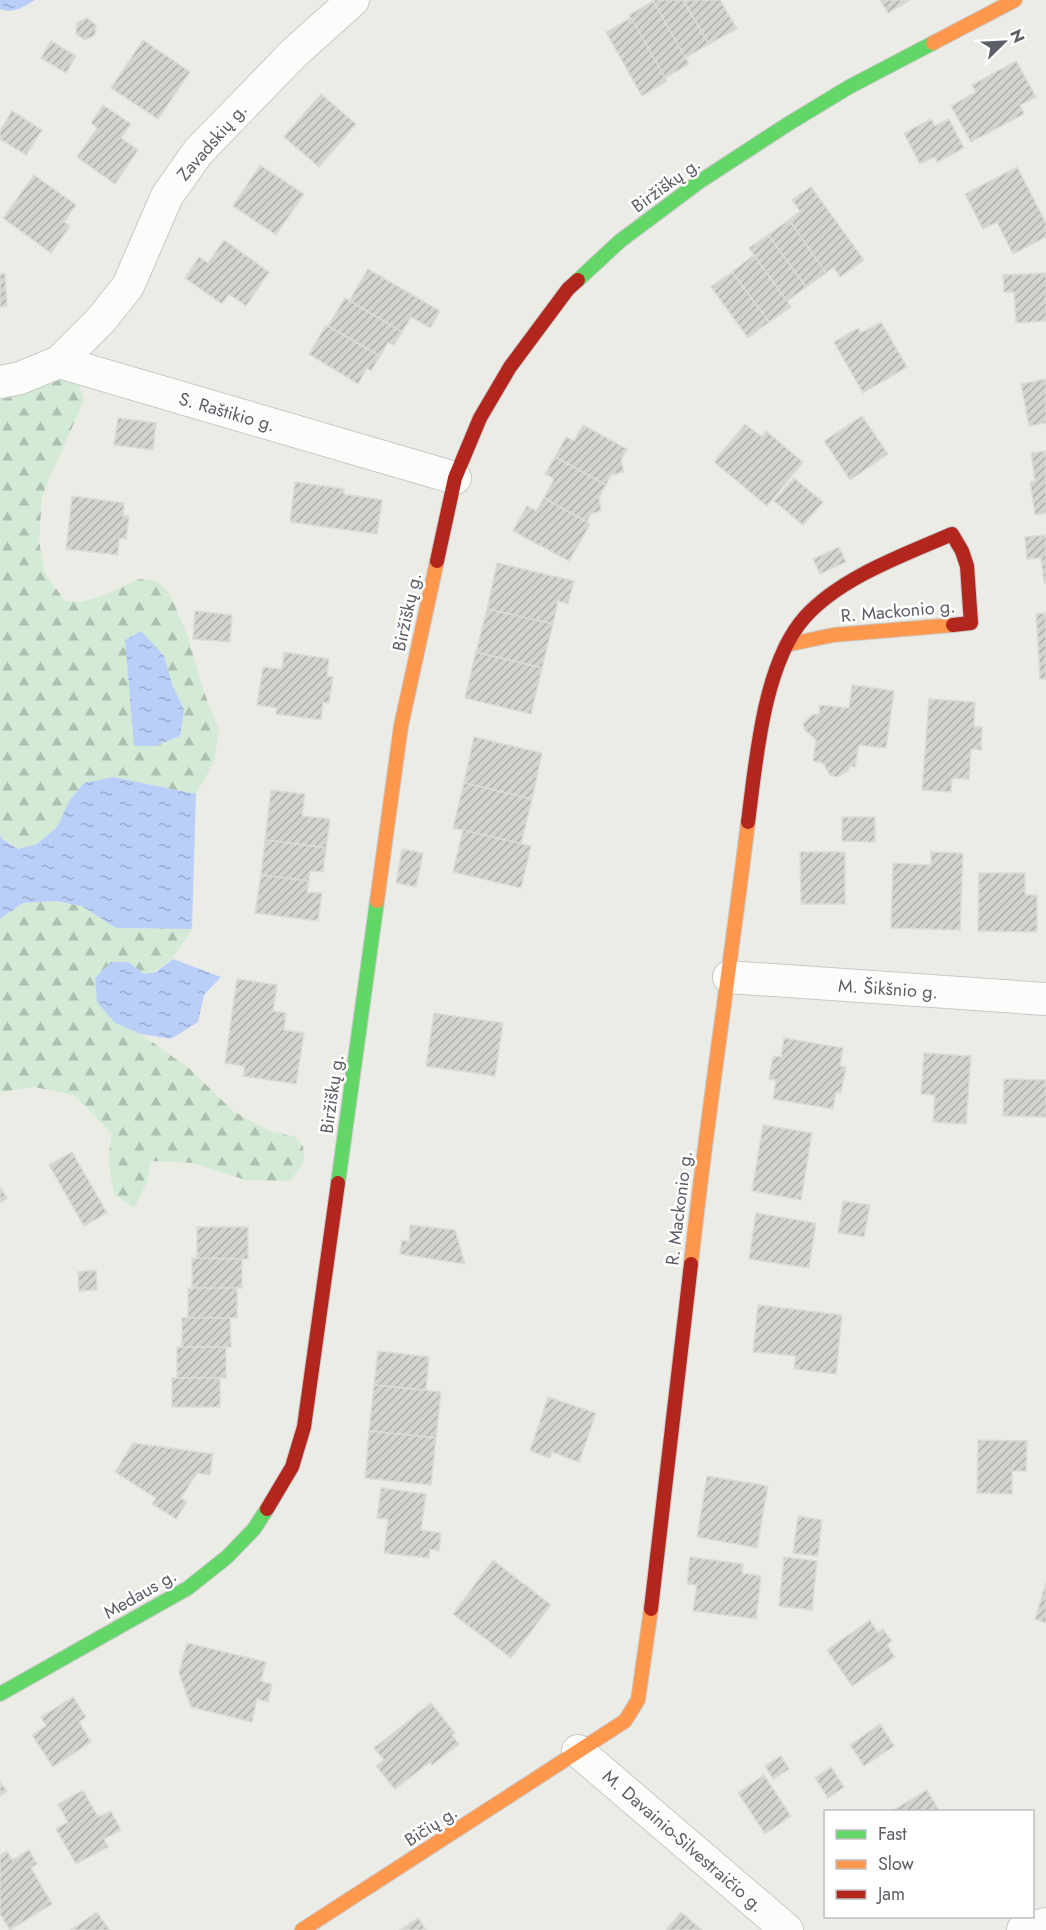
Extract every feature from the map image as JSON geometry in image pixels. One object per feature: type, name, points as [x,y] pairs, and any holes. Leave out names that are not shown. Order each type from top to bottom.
[{"type":"street","name":"Zavadskių g.","points":[[59,362],[101,320],[128,286],[167,196],[198,152],[293,54],[353,0]]},
{"type":"street","name":"Biržiškų g.","points":[[275,1498],[292,1467],[304,1427],[401,726],[455,478],[480,418],[510,367],[568,289],[620,241],[699,182],[798,118],[849,87],[1015,0]]},
{"type":"street","points":[[0,382],[20,378],[59,362]]},
{"type":"street","name":"S. Raštikio g.","points":[[59,362],[455,478]]},
{"type":"street","name":"R. Mackonio g.","points":[[578,1751],[626,1720],[638,1700],[675,1412],[700,1179],[729,977],[757,750],[769,691],[786,645],[805,617],[832,594],[875,567],[952,534],[962,551],[967,566],[971,623],[833,635],[786,645]]},
{"type":"street","name":"M. Šikšnio g.","points":[[729,977],[1046,999]]},
{"type":"street","name":"Medaus g.","points":[[0,1694],[188,1588],[227,1557],[254,1529],[275,1498]]},
{"type":"street","name":"Bičių g.","points":[[302,1930],[578,1751]]},
{"type":"street","name":"M. Davainio-Silvestraičio g.","points":[[578,1751],[787,1930]]},
{"type":"street","points":[[1023,1930],[1046,1924]]},
{"type":"green space","points":[[64,377],[79,384],[84,400],[42,496],[39,541],[45,573],[65,601],[81,602],[105,595],[139,579],[157,581],[170,594],[188,637],[203,689],[219,730],[214,762],[196,794],[113,777],[69,801],[57,827],[37,844],[18,849],[2,839],[0,835],[0,395]]},
{"type":"green space","points":[[55,901],[82,906],[116,928],[192,929],[167,963],[153,972],[144,974],[137,969],[115,1023],[141,1034],[191,1070],[233,1111],[270,1131],[295,1137],[303,1146],[304,1162],[290,1181],[246,1180],[193,1163],[151,1161],[147,1182],[134,1208],[115,1195],[109,1164],[112,1134],[74,1095],[34,1087],[0,1092],[0,919],[23,903]]},
{"type":"water","points":[[0,0],[35,0],[10,11],[0,9]]},
{"type":"water","points":[[141,631],[164,656],[172,684],[184,710],[180,736],[155,746],[134,746],[125,640]]},
{"type":"water","points":[[113,777],[196,794],[192,929],[116,928],[82,906],[55,901],[23,903],[0,919],[0,835],[2,839],[18,849],[37,844],[57,827],[69,801],[84,783]]},
{"type":"water","points":[[173,959],[221,977],[204,995],[198,1022],[171,1039],[141,1034],[115,1023],[97,1002],[95,978],[111,962],[128,962],[144,974],[156,972]]},
{"type":"building","points":[[653,0],[683,0],[709,44],[685,58]]},
{"type":"building","points":[[683,0],[720,0],[737,29],[709,44]]},
{"type":"building","points":[[880,0],[910,0],[888,13]]},
{"type":"building","points":[[653,1],[689,64],[665,78],[629,15]]},
{"type":"building","points":[[87,18],[96,25],[95,35],[85,40],[76,34],[77,23]]},
{"type":"building","points":[[631,18],[667,81],[642,96],[606,32]]},
{"type":"building","points":[[143,40],[190,72],[158,119],[111,88]]},
{"type":"building","points":[[51,41],[76,56],[66,73],[41,58]]},
{"type":"building","points":[[1016,61],[1036,97],[1020,105],[1024,114],[971,142],[951,106],[976,92],[972,85]]},
{"type":"building","points":[[321,94],[356,124],[319,167],[284,137]]},
{"type":"building","points":[[103,105],[131,124],[121,138],[138,150],[115,184],[77,157],[97,128],[91,123]]},
{"type":"building","points":[[12,111],[42,130],[26,155],[0,139],[0,131]]},
{"type":"building","points":[[931,119],[935,126],[949,119],[964,148],[937,162],[934,157],[920,164],[904,133]]},
{"type":"building","points":[[260,165],[304,194],[276,235],[233,206]]},
{"type":"building","points":[[1017,167],[1046,223],[1046,237],[1013,254],[997,222],[983,229],[965,194]]},
{"type":"building","points":[[34,175],[76,205],[64,222],[70,226],[51,253],[3,218]]},
{"type":"building","points":[[811,187],[864,260],[840,277],[833,267],[826,273],[789,220],[800,211],[792,200]]},
{"type":"building","points":[[789,220],[826,273],[806,287],[768,235]]},
{"type":"building","points":[[768,235],[806,287],[787,301],[749,248]]},
{"type":"building","points":[[224,240],[269,272],[246,306],[229,294],[222,304],[185,278],[199,257],[208,263]]},
{"type":"building","points":[[754,255],[791,307],[769,322],[732,272]]},
{"type":"building","points":[[368,269],[440,311],[430,328],[411,317],[402,332],[349,301]]},
{"type":"building","points":[[732,272],[769,322],[748,338],[711,287]]},
{"type":"building","points":[[1046,273],[1046,321],[1016,323],[1014,292],[1004,292],[1003,275]]},
{"type":"building","points":[[0,274],[5,274],[7,306],[0,307]]},
{"type":"building","points":[[345,298],[402,332],[394,345],[388,342],[380,356],[328,326]]},
{"type":"building","points":[[881,322],[907,367],[863,393],[834,342],[858,328],[861,333]]},
{"type":"building","points":[[326,325],[380,356],[371,371],[367,368],[358,384],[309,354]]},
{"type":"building","points":[[1046,379],[1046,423],[1029,426],[1021,384]]},
{"type":"building","points":[[862,416],[888,454],[850,480],[824,441]]},
{"type":"building","points":[[118,418],[156,423],[153,450],[114,445]]},
{"type":"building","points":[[745,424],[762,437],[766,431],[803,462],[767,506],[714,462]]},
{"type":"building","points":[[583,425],[627,449],[621,460],[624,472],[611,475],[606,485],[555,457],[566,437],[574,441]]},
{"type":"building","points":[[1046,451],[1046,513],[1035,515],[1030,482],[1035,481],[1031,453]]},
{"type":"building","points":[[555,457],[606,485],[599,497],[601,511],[591,514],[587,522],[544,498],[554,479],[545,474]]},
{"type":"building","points":[[794,478],[823,502],[803,525],[774,501]]},
{"type":"building","points":[[295,482],[344,489],[344,494],[382,500],[377,534],[290,522]]},
{"type":"building","points":[[72,496],[124,503],[123,516],[129,516],[126,539],[119,538],[118,555],[66,549]]},
{"type":"building","points":[[544,498],[590,524],[569,561],[513,531],[527,506],[536,511]]},
{"type":"building","points":[[1046,535],[1046,583],[1044,583],[1041,558],[1027,559],[1025,537]]},
{"type":"building","points":[[839,547],[846,562],[820,574],[813,559]]},
{"type":"building","points":[[497,563],[574,581],[568,604],[558,601],[553,624],[487,609]]},
{"type":"building","points":[[487,609],[553,624],[542,668],[476,652]]},
{"type":"building","points":[[195,611],[232,615],[230,642],[193,639]]},
{"type":"building","points":[[1046,613],[1046,679],[1040,679],[1036,614]]},
{"type":"building","points":[[284,652],[329,659],[327,676],[333,677],[329,703],[323,702],[321,720],[276,714],[277,708],[257,705],[263,667],[282,669]]},
{"type":"building","points":[[476,652],[542,668],[531,714],[465,698]]},
{"type":"building","points":[[852,685],[894,691],[886,748],[859,745],[855,767],[850,766],[848,771],[837,777],[830,775],[823,763],[813,761],[816,740],[805,730],[803,724],[812,715],[819,714],[820,705],[849,708]]},
{"type":"building","points":[[929,699],[975,702],[974,727],[982,727],[981,750],[971,749],[969,779],[952,778],[951,792],[922,790]]},
{"type":"building","points":[[474,737],[542,753],[532,799],[464,783]]},
{"type":"building","points":[[464,783],[532,799],[521,844],[453,828]]},
{"type":"building","points":[[271,790],[305,794],[302,816],[330,819],[326,848],[265,840]]},
{"type":"building","points":[[842,817],[875,817],[875,842],[842,841]]},
{"type":"building","points":[[463,830],[531,846],[521,888],[453,872]]},
{"type":"building","points":[[265,840],[326,848],[323,872],[310,871],[309,881],[261,875]]},
{"type":"building","points":[[402,849],[423,853],[416,887],[396,883]]},
{"type":"building","points":[[800,852],[845,852],[845,904],[801,904]]},
{"type":"building","points":[[931,852],[963,853],[960,930],[891,928],[893,863],[931,865]]},
{"type":"building","points":[[979,873],[1025,873],[1025,895],[1037,895],[1037,932],[978,931]]},
{"type":"building","points":[[261,875],[309,881],[307,892],[322,893],[318,921],[255,913]]},
{"type":"building","points":[[237,979],[277,985],[273,1011],[286,1013],[284,1030],[304,1033],[296,1084],[243,1076],[245,1066],[225,1063]]},
{"type":"building","points":[[434,1013],[503,1023],[495,1076],[426,1066]]},
{"type":"building","points":[[784,1038],[843,1048],[840,1066],[846,1067],[841,1093],[836,1092],[833,1109],[773,1099],[776,1080],[769,1079],[773,1056],[781,1057]]},
{"type":"building","points":[[924,1053],[971,1056],[966,1124],[933,1122],[935,1095],[921,1094]]},
{"type":"building","points":[[1004,1079],[1046,1080],[1046,1117],[1003,1116]]},
{"type":"building","points":[[763,1125],[812,1133],[801,1200],[752,1191]]},
{"type":"building","points":[[72,1152],[107,1213],[84,1226],[49,1165]]},
{"type":"building","points":[[0,1187],[7,1198],[0,1203]]},
{"type":"building","points":[[843,1201],[870,1205],[864,1237],[838,1233]]},
{"type":"building","points":[[756,1213],[816,1223],[809,1268],[749,1259]]},
{"type":"building","points":[[410,1225],[455,1230],[465,1264],[400,1254],[402,1240],[409,1242]]},
{"type":"building","points":[[197,1227],[248,1227],[248,1259],[197,1259]]},
{"type":"building","points":[[192,1258],[242,1259],[242,1288],[192,1288]]},
{"type":"building","points":[[96,1270],[97,1290],[79,1291],[78,1272]]},
{"type":"building","points":[[188,1288],[237,1288],[237,1318],[188,1318]]},
{"type":"building","points":[[758,1305],[842,1315],[836,1374],[794,1369],[796,1356],[753,1352]]},
{"type":"building","points":[[182,1318],[230,1318],[231,1347],[182,1347]]},
{"type":"building","points":[[177,1347],[226,1347],[226,1378],[177,1378]]},
{"type":"building","points":[[378,1351],[429,1357],[426,1390],[374,1385]]},
{"type":"building","points":[[172,1378],[220,1378],[220,1407],[172,1407]]},
{"type":"building","points":[[374,1385],[441,1392],[436,1438],[369,1431]]},
{"type":"building","points":[[548,1397],[596,1413],[579,1462],[552,1452],[550,1458],[530,1451]]},
{"type":"building","points":[[369,1431],[436,1438],[431,1485],[365,1478]]},
{"type":"building","points":[[978,1440],[1027,1441],[1026,1471],[1012,1471],[1012,1494],[977,1493]]},
{"type":"building","points":[[133,1443],[213,1454],[210,1475],[197,1473],[181,1498],[187,1502],[176,1519],[152,1504],[156,1498],[115,1472]]},
{"type":"building","points":[[707,1476],[768,1486],[757,1548],[697,1537]]},
{"type":"building","points":[[381,1488],[426,1494],[421,1530],[441,1533],[439,1551],[430,1549],[429,1558],[384,1553],[388,1519],[377,1518]]},
{"type":"building","points":[[798,1516],[822,1520],[818,1556],[793,1553]]},
{"type":"building","points":[[690,1557],[743,1564],[742,1573],[761,1576],[756,1619],[693,1611],[697,1585],[687,1584]]},
{"type":"building","points":[[784,1557],[817,1561],[812,1610],[779,1606]]},
{"type":"building","points":[[493,1560],[551,1605],[511,1658],[453,1614]]},
{"type":"building","points":[[1046,1583],[1046,1623],[1035,1619]]},
{"type":"building","points":[[870,1620],[878,1633],[883,1629],[892,1641],[887,1645],[895,1657],[852,1686],[827,1650]]},
{"type":"building","points":[[187,1643],[266,1662],[261,1681],[272,1684],[268,1702],[257,1699],[252,1722],[191,1707],[179,1673]]},
{"type":"building","points":[[73,1697],[86,1717],[79,1722],[91,1742],[53,1767],[32,1735],[46,1726],[41,1717]]},
{"type":"building","points":[[431,1703],[455,1733],[452,1735],[459,1744],[432,1765],[430,1762],[395,1789],[376,1766],[384,1760],[374,1748]]},
{"type":"building","points":[[880,1724],[894,1746],[864,1766],[850,1745]]},
{"type":"building","points":[[781,1756],[789,1769],[773,1779],[765,1766]]},
{"type":"building","points":[[831,1767],[844,1787],[828,1798],[815,1778]]},
{"type":"building","points":[[764,1775],[791,1816],[765,1834],[738,1793]]},
{"type":"building","points":[[0,1781],[7,1791],[0,1796]]},
{"type":"building","points":[[83,1790],[98,1817],[111,1811],[121,1830],[104,1839],[108,1847],[76,1864],[56,1829],[68,1822],[58,1804]]},
{"type":"building","points":[[927,1790],[939,1810],[893,1810]]},
{"type":"building","points":[[29,1850],[37,1864],[31,1868],[52,1904],[10,1930],[0,1914],[0,1855],[7,1851],[12,1860]]},
{"type":"building","points":[[97,1912],[109,1930],[71,1930]]},
{"type":"building","points":[[681,1912],[702,1930],[666,1930]]},
{"type":"building","points":[[418,1918],[426,1930],[400,1930]]},
{"type":"traffic: fast","points":[[578,280],[620,241],[699,182],[849,87],[933,43]]},
{"type":"traffic: fast","points":[[338,1183],[377,901]]},
{"type":"traffic: fast","points":[[0,1694],[188,1588],[227,1557],[254,1529],[267,1509]]},
{"type":"traffic: slow","points":[[933,43],[1015,0]]},
{"type":"traffic: slow","points":[[377,901],[401,726],[437,561]]},
{"type":"traffic: slow","points":[[786,645],[833,635],[953,625]]},
{"type":"traffic: slow","points":[[691,1264],[748,822]]},
{"type":"traffic: slow","points":[[302,1930],[625,1721],[638,1700],[651,1609]]},
{"type":"traffic: jam","points":[[437,561],[455,478],[480,418],[510,367],[568,289],[578,280]]},
{"type":"traffic: jam","points":[[748,822],[758,743],[771,687],[791,637],[805,617],[836,590],[874,568],[952,534],[962,551],[967,566],[971,623],[953,625]]},
{"type":"traffic: jam","points":[[267,1509],[292,1467],[304,1427],[338,1183]]},
{"type":"traffic: jam","points":[[651,1609],[691,1264]]}]
